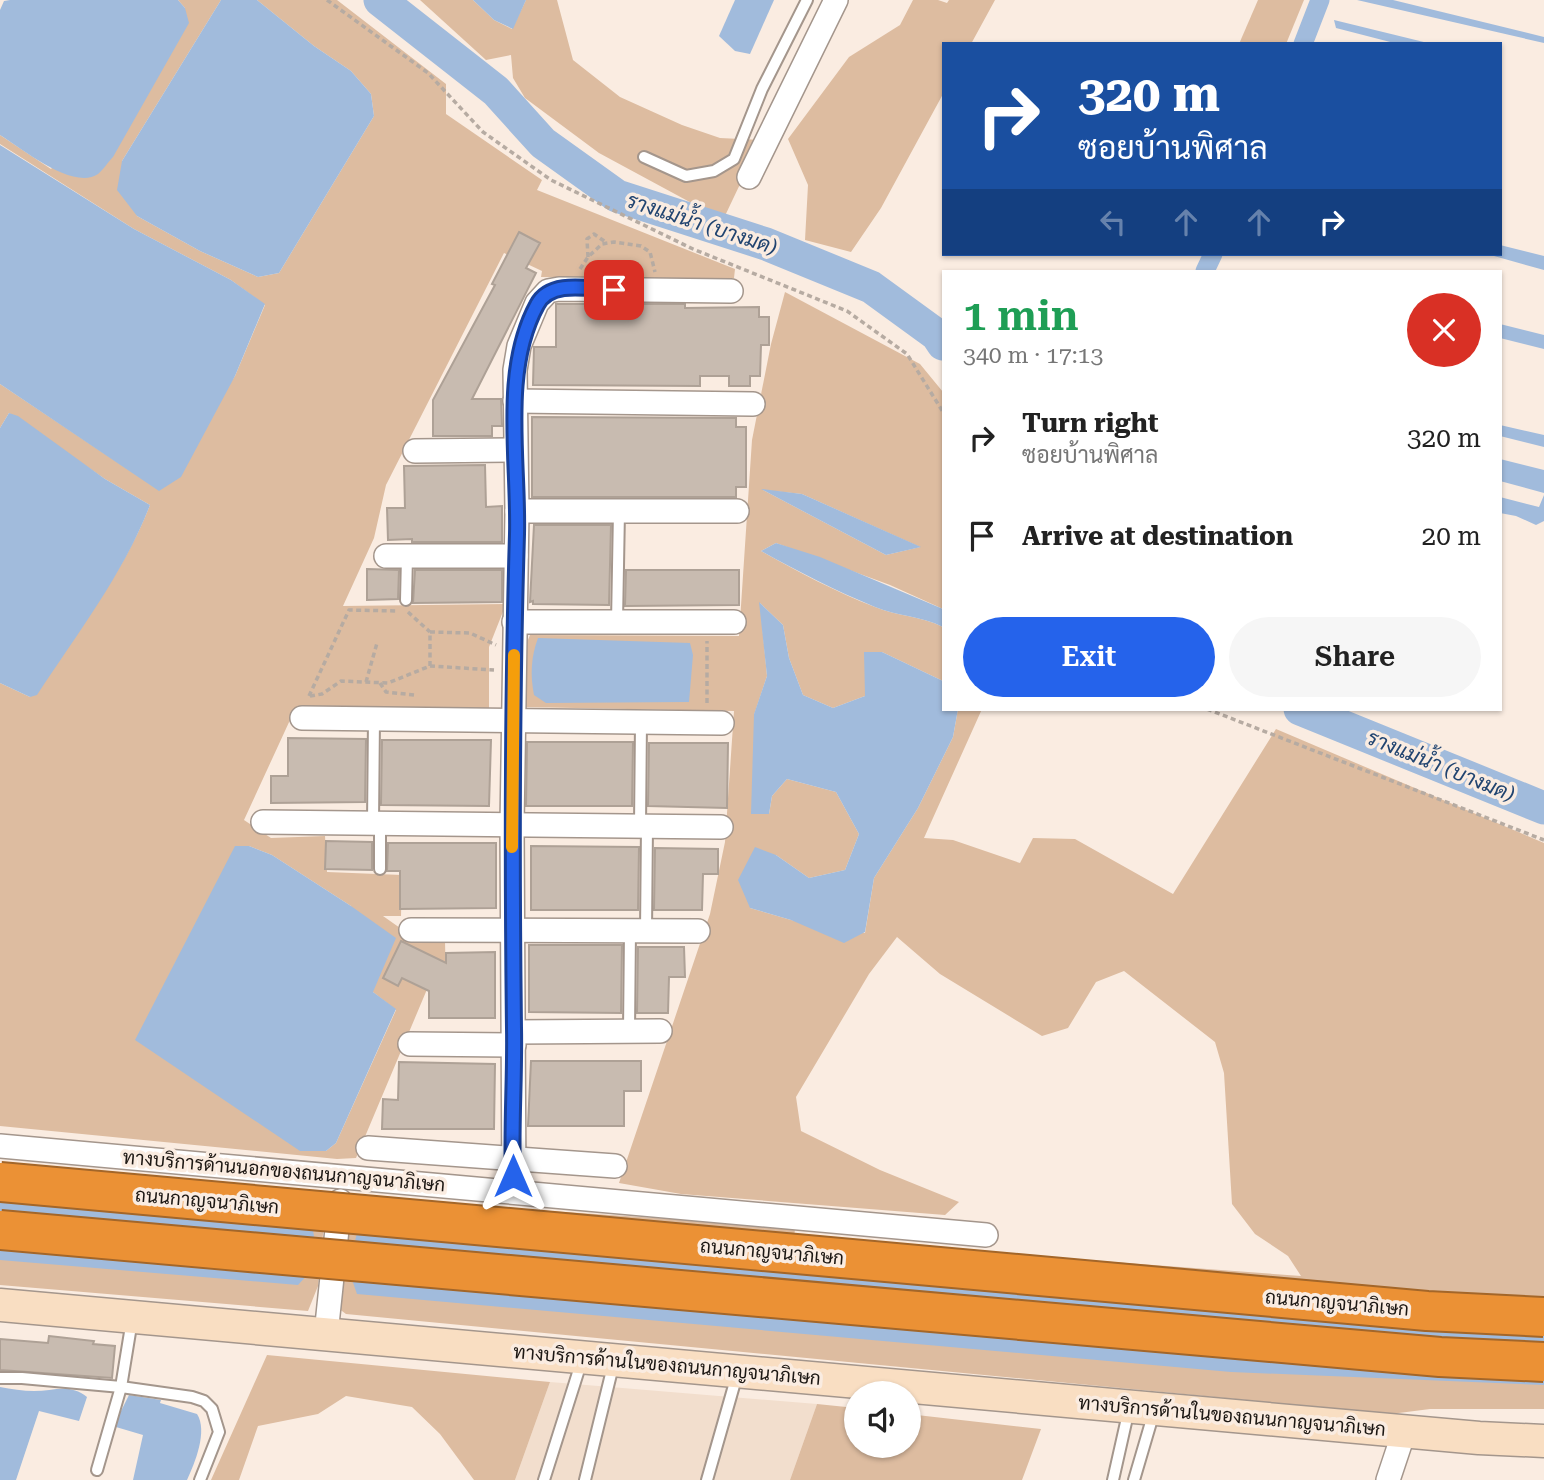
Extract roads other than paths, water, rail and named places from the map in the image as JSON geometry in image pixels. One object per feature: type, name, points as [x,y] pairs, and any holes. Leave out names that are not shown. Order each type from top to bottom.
[{"type":"highway","name":"ถนนกาญจนาภิเษก","points":[[0,1182],[1427,1311],[1544,1317]]},
{"type":"highway","points":[[0,1230],[1440,1357],[1544,1362]]},
{"type":"main road","name":"ทางบริการด้านในของถนนกาญจนาภิเษก","points":[[0,1305],[1404,1432],[1544,1441]]},
{"type":"street","points":[[749,177],[835,0]]},
{"type":"street","points":[[513,1192],[512,720],[517,511],[515,370],[519,346],[537,303],[548,291],[731,291]]},
{"type":"street","points":[[515,401],[753,404]]},
{"type":"street","points":[[415,451],[515,450]]},
{"type":"street","points":[[517,511],[737,511]]},
{"type":"street","points":[[397,556],[516,556]]},
{"type":"street","points":[[514,621],[734,622]]},
{"type":"street","points":[[302,718],[715,723]]},
{"type":"street","points":[[263,822],[721,827]]},
{"type":"street","points":[[411,930],[698,931]]},
{"type":"street","points":[[410,1044],[660,1031]]},
{"type":"street","name":"ทางบริการด้านนอกของถนนกาญจนาภิเษก","points":[[0,1146],[986,1235]]},
{"type":"street","points":[[368,1148],[615,1166]]},
{"type":"street","points":[[326,1334],[342,1177]]},
{"type":"street","points":[[1388,1480],[1404,1432]]},
{"type":"lane","points":[[644,158],[686,176],[714,171],[734,159],[762,89],[807,0]]},
{"type":"lane","points":[[617,622],[619,511]]},
{"type":"lane","points":[[397,556],[407,600]]},
{"type":"lane","points":[[374,718],[376,824],[380,869]]},
{"type":"lane","points":[[629,1031],[644,826],[641,722]]},
{"type":"lane","points":[[97,1470],[121,1387],[132,1317]]},
{"type":"lane","points":[[544,1480],[583,1357]]},
{"type":"lane","points":[[585,1480],[615,1360]]},
{"type":"lane","points":[[708,1480],[738,1372]]},
{"type":"lane","points":[[0,1378],[121,1387],[192,1396],[204,1401],[212,1409],[219,1432],[200,1480]]},
{"type":"lane","points":[[1113,1480],[1142,1408]]},
{"type":"lane","points":[[1134,1480],[1142,1408]]},
{"type":"water","points":[[178,0],[185,8],[189,23],[113,157],[98,174],[87,178],[62,173],[0,135],[0,10],[4,1]]},
{"type":"water","points":[[221,0],[257,0],[314,46],[351,71],[371,94],[374,116],[279,273],[258,277],[200,251],[137,216],[117,190],[122,161]]},
{"type":"water","points":[[473,0],[526,0],[513,29],[494,20]]},
{"type":"water","points":[[735,0],[774,0],[750,54],[735,51],[719,36]]},
{"type":"water","points":[[1357,0],[1393,0],[1544,37],[1544,43]]},
{"type":"water","points":[[1334,20],[1424,42],[1390,42],[1336,28]]},
{"type":"water","points":[[0,145],[134,229],[231,280],[265,304],[235,376],[181,477],[159,491],[0,384]]},
{"type":"water","points":[[1502,246],[1544,256],[1544,270],[1494,256],[1502,256]]},
{"type":"water","points":[[1502,324],[1544,335],[1544,349],[1502,338]]},
{"type":"water","points":[[9,413],[18,416],[105,479],[150,505],[127,555],[99,603],[37,695],[30,697],[0,683],[0,428]]},
{"type":"water","points":[[1502,425],[1544,435],[1544,447],[1502,436]]},
{"type":"water","points":[[1502,460],[1544,470],[1544,493],[1502,482]]},
{"type":"water","points":[[761,489],[802,494],[921,547],[886,555]]},
{"type":"water","points":[[1544,495],[1544,521],[1536,525],[1502,513],[1502,498],[1539,507]]},
{"type":"water","points":[[776,543],[820,557],[942,609],[942,627],[875,607],[761,551]]},
{"type":"water","points":[[759,602],[783,625],[789,658],[803,695],[833,708],[865,696],[864,652],[882,652],[942,681],[942,711],[958,711],[953,737],[918,808],[874,878],[865,932],[844,943],[791,920],[750,908],[738,880],[755,847],[776,855],[809,878],[845,870],[859,834],[836,792],[787,779],[772,796],[769,814],[751,814],[754,714],[767,676]]},
{"type":"water","points":[[538,638],[690,643],[693,655],[689,702],[546,703],[534,695],[533,688],[533,659]]},
{"type":"water","points":[[235,846],[249,846],[272,855],[396,938],[373,992],[396,1009],[336,1143],[326,1151],[300,1151],[135,1040]]},
{"type":"water","points":[[0,1172],[309,1200],[314,1237],[310,1272],[298,1285],[0,1260]]},
{"type":"water","points":[[364,1205],[1544,1305],[1544,1385],[1231,1372],[357,1294],[350,1274]]},
{"type":"water","points":[[0,1387],[30,1391],[68,1389],[87,1397],[79,1421],[39,1411],[16,1480],[0,1480]]},
{"type":"water","points":[[129,1395],[161,1400],[160,1403],[197,1414],[201,1438],[187,1480],[133,1480],[143,1435],[116,1427],[115,1423]]},
{"type":"waterway","name":"รางแม่น้ำ (บางมด)","points":[[380,0],[496,91],[543,143],[617,196],[766,244],[871,287],[937,335],[942,342]]},
{"type":"waterway","points":[[1304,42],[1320,0]]},
{"type":"waterway","points":[[1205,270],[1212,256]]},
{"type":"waterway","name":"รางแม่น้ำ (บางมด)","points":[[1305,711],[1544,808]]}]
